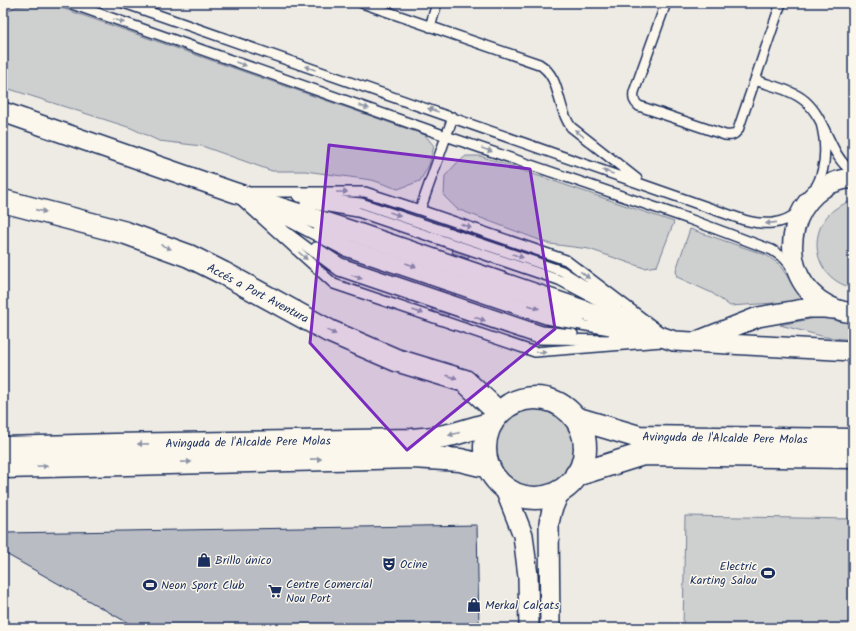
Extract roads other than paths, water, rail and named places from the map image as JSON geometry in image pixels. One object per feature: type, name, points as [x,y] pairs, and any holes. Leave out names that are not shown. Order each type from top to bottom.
[{"type":"street","points":[[3,112],[233,192],[674,341],[853,351]]},
{"type":"street","points":[[850,313],[828,306],[812,295],[800,279],[794,261],[792,242],[796,223],[805,206],[817,192],[833,183],[853,178]]},
{"type":"street","name":"Accés a Port Aventura","points":[[3,201],[126,233],[189,256],[348,340],[396,360],[465,381],[495,418]]},
{"type":"street","points":[[694,342],[758,317],[818,307],[850,313]]},
{"type":"street","points":[[540,398],[552,401],[563,407],[575,418],[582,434],[585,451],[580,468],[576,475],[572,481],[560,491],[546,496],[531,498],[517,494],[504,487],[498,481],[489,467],[485,449],[486,440],[495,418],[509,405],[516,401],[540,398]]},
{"type":"street","name":"Avinguda de l'Alcalde Pere Molas","points":[[3,448],[412,440],[454,434],[495,418]]},
{"type":"street","name":"Avinguda de l'Alcalde Pere Molas","points":[[575,418],[639,437],[853,440]]},
{"type":"street","name":"Avinguda de l'Alcalde Pere Molas","points":[[576,475],[643,454],[853,457]]},
{"type":"street","name":"Avinguda de l'Alcalde Pere Molas","points":[[3,467],[413,457],[460,460],[489,467]]},
{"type":"street","points":[[504,487],[523,536],[528,576],[529,628]]},
{"type":"street","points":[[550,628],[549,523],[552,510],[560,491]]},
{"type":"lane","points":[[69,3],[446,136],[682,217],[772,250],[788,261],[800,279]]},
{"type":"lane","points":[[124,3],[755,223],[774,224],[785,221],[805,206],[820,179],[824,168],[825,146],[821,123]]},
{"type":"lane","points":[[362,3],[539,64],[546,68],[554,81],[566,120],[571,127],[643,184]]},
{"type":"lane","points":[[430,27],[437,3]]},
{"type":"lane","points":[[666,3],[634,92],[636,103],[639,106],[725,136],[731,136],[738,130],[781,3]]},
{"type":"lane","points":[[755,80],[790,92],[798,96],[812,108],[839,157],[853,172]]},
{"type":"lane","points":[[420,210],[453,117]]},
{"type":"lane","points":[[233,192],[365,192],[420,210],[566,260],[674,341]]},
{"type":"lane","points":[[233,192],[338,271],[539,339],[674,341]]},
{"type":"lane","points":[[233,192],[334,284],[535,352],[674,341]]},
{"type":"lane","points":[[233,192],[362,203],[562,271],[674,341]]},
{"type":"place","name":"Brillo único","points":[[204,560]]},
{"type":"place","name":"Ocine","points":[[389,564]]},
{"type":"place","name":"Electric Karting Salou","points":[[768,573]]},
{"type":"place","name":"Neon Sport Club","points":[[150,585]]},
{"type":"place","name":"Centre Comercial Nou Port","points":[[275,591]]},
{"type":"place","name":"Merkal Calçats","points":[[474,605]]}]
